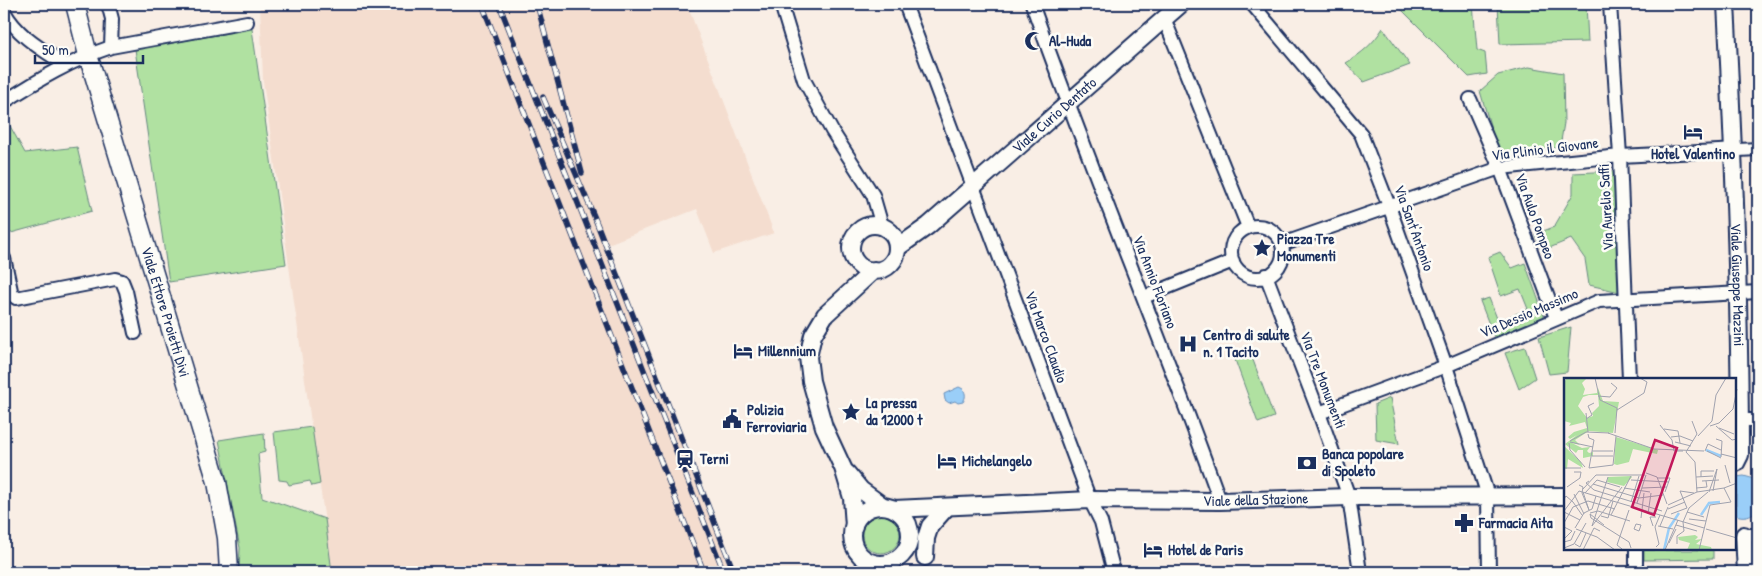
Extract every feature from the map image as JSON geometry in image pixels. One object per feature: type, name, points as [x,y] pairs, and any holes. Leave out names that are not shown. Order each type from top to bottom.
[{"type":"main road","name":"Viale Ettore Proietti Divi","points":[[75,4],[88,55],[217,482],[227,538],[229,572]]},
{"type":"street","points":[[108,4],[112,19],[111,47]]},
{"type":"street","points":[[781,4],[804,80],[832,131],[873,195],[886,229],[894,236],[897,248]]},
{"type":"street","name":"Via Marco Claudio","points":[[905,4],[1030,344],[1090,500],[1101,522],[1114,572]]},
{"type":"street","name":"Via Annio Floriano","points":[[1032,4],[1067,103],[1144,297],[1220,501]]},
{"type":"street","name":"Viale Curio Dentato","points":[[843,468],[824,427],[810,381],[808,357],[813,335],[824,315],[874,270],[887,266],[896,255],[897,248],[928,226],[1179,4]]},
{"type":"street","name":"Via Sant'Antonio","points":[[1252,4],[1361,134],[1389,206],[1446,366],[1488,496],[1489,572]]},
{"type":"street","name":"Via Aurelio Saffi","points":[[1610,4],[1620,156],[1630,378]]},
{"type":"street","name":"Viale Giuseppe Mazzini","points":[[1726,4],[1737,293],[1740,455],[1737,461]]},
{"type":"street","points":[[4,11],[21,33],[66,65]]},
{"type":"street","points":[[1164,18],[1248,227]]},
{"type":"street","points":[[4,102],[66,65],[111,47],[247,22]]},
{"type":"street","name":"Via Aulo Pompeo","points":[[1470,99],[1500,168],[1556,318]]},
{"type":"street","points":[[1733,150],[1758,149]]},
{"type":"street","name":"Via Plinio il Giovane","points":[[1282,244],[1500,168],[1620,156],[1733,150]]},
{"type":"street","points":[[841,301],[850,276],[853,257],[851,244],[856,233],[870,225],[886,229],[928,226]]},
{"type":"street","points":[[1248,227],[1265,227],[1278,236],[1282,244],[1283,253],[1277,269],[1266,275],[1253,277],[1245,274],[1238,269],[1233,261],[1232,245],[1235,237],[1248,227]]},
{"type":"street","points":[[853,257],[865,269],[874,270]]},
{"type":"street","points":[[4,258],[12,295],[16,298],[115,279],[122,282],[126,291],[135,333]]},
{"type":"street","points":[[1144,297],[1233,261]]},
{"type":"street","name":"Via Tre Monumenti","points":[[1266,275],[1319,414],[1348,497],[1360,572]]},
{"type":"street","name":"Via Dessio Massimo","points":[[1319,414],[1446,366],[1599,301],[1758,292]]},
{"type":"street","points":[[1738,420],[1758,420]]},
{"type":"street","points":[[843,468],[861,490],[906,519],[910,534],[927,565]]},
{"type":"street","points":[[843,468],[852,498],[853,542],[862,556],[885,568],[888,563],[897,560],[904,553],[909,544],[910,534]]},
{"type":"street","name":"Viale della Stazione","points":[[888,508],[946,508],[1090,500],[1220,501],[1348,497],[1564,496]]},
{"type":"street","points":[[854,526],[865,511],[874,507],[888,508]]},
{"type":"street","points":[[927,565],[926,538],[930,526],[946,508]]},
{"type":"street","points":[[1743,532],[1746,572]]},
{"type":"street","points":[[1636,551],[1636,568]]},
{"type":"shaded area","points":[[260,4],[687,4],[774,233],[714,253],[697,209],[608,244],[735,572],[332,572],[263,81]]},
{"type":"green space","points":[[1396,4],[1473,4],[1477,50],[1485,53],[1487,74],[1469,77]]},
{"type":"green space","points":[[1498,4],[1586,4],[1588,42],[1500,44]]},
{"type":"green space","points":[[1383,28],[1410,65],[1364,82],[1346,63],[1367,48]]},
{"type":"green space","points":[[252,29],[286,264],[169,282],[135,49]]},
{"type":"green space","points":[[1529,67],[1563,73],[1564,123],[1560,147],[1500,159],[1480,91],[1498,75]]},
{"type":"green space","points":[[4,117],[25,153],[77,147],[92,211],[11,233],[4,237]]},
{"type":"green space","points":[[1616,171],[1620,292],[1589,285],[1585,259],[1571,239],[1542,251],[1535,234],[1554,227],[1573,194],[1573,173]]},
{"type":"green space","points":[[1500,252],[1512,268],[1525,263],[1545,318],[1494,337],[1480,301],[1489,298],[1498,321],[1528,309],[1520,289],[1501,296],[1488,257]]},
{"type":"green space","points":[[1571,327],[1567,372],[1549,374],[1539,337]]},
{"type":"green space","points":[[1525,347],[1535,378],[1519,389],[1505,353]]},
{"type":"green space","points":[[1250,352],[1274,417],[1258,423],[1234,357]]},
{"type":"green space","points":[[1390,398],[1399,444],[1376,440],[1375,404]]},
{"type":"green space","points":[[312,427],[320,484],[312,486],[310,481],[289,485],[287,481],[279,480],[274,432]]},
{"type":"green space","points":[[264,433],[265,452],[258,454],[262,497],[325,519],[332,572],[239,572],[240,548],[219,440]]},
{"type":"green space","points":[[881,515],[895,520],[900,534],[895,548],[881,553],[867,548],[862,534],[867,520]]},
{"type":"green space","points":[[1644,551],[1713,551],[1713,559],[1644,560]]},
{"type":"water","points":[[959,387],[963,389],[965,394],[963,402],[958,403],[955,401],[949,403],[945,400],[944,394]]},
{"type":"water","points":[[1737,477],[1751,478],[1758,483],[1758,509],[1748,516],[1737,515]]},
{"type":"railway","points":[[482,4],[704,572]]},
{"type":"railway","points":[[499,4],[724,572]]},
{"type":"railway","points":[[537,4],[582,173]]},
{"type":"railway","points":[[543,97],[594,216],[734,572]]},
{"type":"place","name":"Al-Huda","points":[[1034,41]]},
{"type":"place","name":"Hotel Valentino","points":[[1693,132]]},
{"type":"place","name":"Piazza Tre Monumenti","points":[[1262,248]]},
{"type":"place","name":"Centro di salute n. 1 Tacito","points":[[1188,344]]},
{"type":"place","name":"Millennium","points":[[743,351]]},
{"type":"place","name":"La pressa da 12000 t","points":[[851,412]]},
{"type":"place","name":"Polizia Ferroviaria","points":[[732,419]]},
{"type":"place","name":"Terni","points":[[685,459]]},
{"type":"place","name":"Michelangelo","points":[[947,461]]},
{"type":"place","name":"Banca popolare di Spoleto","points":[[1307,463]]},
{"type":"place","name":"Farmacia Aita","points":[[1464,523]]},
{"type":"place","name":"Hotel de Paris","points":[[1153,550]]}]
